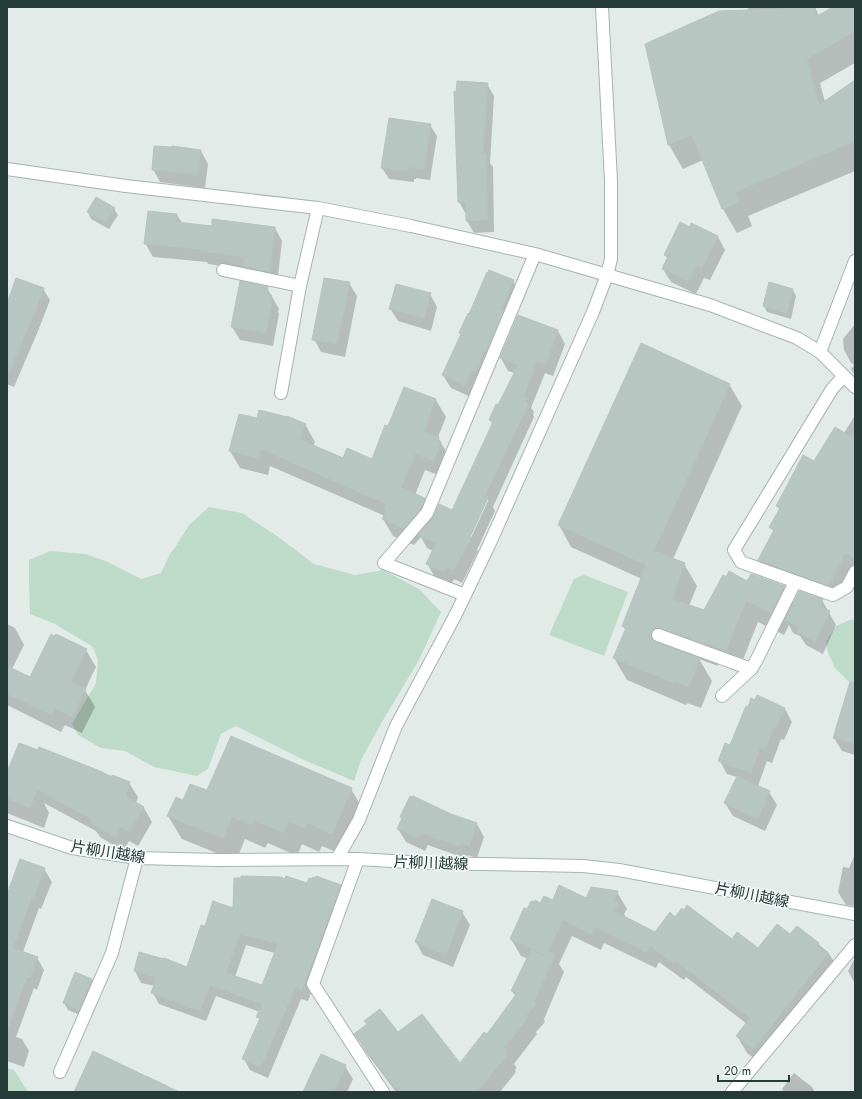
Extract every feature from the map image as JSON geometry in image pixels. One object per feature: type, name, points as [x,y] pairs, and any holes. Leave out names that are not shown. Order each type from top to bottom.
[{"type":"street","points":[[337,859],[359,820],[396,726],[465,595],[489,545],[590,320],[607,275],[611,259],[611,181],[602,7]]},
{"type":"street","points":[[7,169],[126,186],[318,208],[411,226],[535,254],[710,305],[797,338],[820,352],[855,387]]},
{"type":"street","points":[[281,393],[300,286],[318,208]]},
{"type":"street","points":[[465,595],[384,563],[427,513],[535,254]]},
{"type":"street","points":[[820,352],[855,261]]},
{"type":"street","points":[[223,270],[300,286]]},
{"type":"street","points":[[846,286],[855,293]]},
{"type":"street","points":[[844,376],[832,389],[734,550],[741,562],[833,595],[848,586],[855,572]]},
{"type":"street","points":[[722,696],[751,669],[795,582]]},
{"type":"street","points":[[658,635],[751,669]]},
{"type":"street","name":"片柳川越線","points":[[7,826],[72,848],[137,858],[218,860],[358,859],[426,863],[583,866],[619,870],[855,914]]},
{"type":"street","points":[[60,1072],[112,954],[137,858]]},
{"type":"street","points":[[358,859],[313,984],[383,1092]]},
{"type":"street","points":[[733,1092],[855,945]]},
{"type":"green space","points":[[209,507],[242,513],[277,536],[314,564],[355,575],[383,570],[419,589],[441,612],[419,660],[361,760],[354,781],[304,760],[236,726],[221,734],[208,769],[197,776],[154,767],[125,751],[101,748],[78,735],[72,724],[96,683],[98,661],[93,647],[55,624],[30,614],[29,560],[50,551],[86,554],[108,562],[141,579],[161,573],[170,554],[189,525]]},
{"type":"green space","points":[[584,575],[628,592],[604,656],[549,635],[574,579]]},
{"type":"green space","points":[[852,619],[855,621],[855,703],[853,686],[835,668],[828,653],[826,641],[836,626]]},
{"type":"green space","points":[[7,1068],[14,1070],[28,1092],[7,1092]]},
{"type":"building","points":[[782,7],[813,7],[817,16],[833,7],[855,7],[855,31],[807,59],[819,105],[855,80],[855,141],[736,192],[739,202],[722,209],[692,135],[668,145],[645,44],[719,11],[783,9]]},
{"type":"building","points":[[457,81],[488,83],[483,154],[486,154],[488,220],[466,221],[466,202],[458,202],[454,91],[456,92]]},
{"type":"building","points":[[389,118],[431,124],[424,169],[410,167],[408,168],[408,172],[381,168]]},
{"type":"building","points":[[154,146],[172,146],[201,150],[198,175],[152,170]]},
{"type":"building","points":[[96,197],[115,208],[106,223],[87,212]]},
{"type":"building","points":[[148,211],[177,214],[176,222],[212,226],[212,219],[275,227],[270,272],[243,266],[245,257],[199,251],[200,249],[144,244]]},
{"type":"building","points":[[680,222],[690,227],[691,223],[718,236],[702,268],[697,265],[689,281],[662,269],[668,256],[664,255]]},
{"type":"building","points":[[489,270],[514,280],[501,309],[504,310],[486,352],[484,352],[475,372],[472,371],[465,386],[442,375],[461,334],[459,333]]},
{"type":"building","points":[[16,278],[44,288],[7,377],[7,303]]},
{"type":"building","points":[[324,278],[350,282],[337,344],[312,340]]},
{"type":"building","points":[[240,281],[268,287],[267,294],[272,295],[266,333],[231,327]]},
{"type":"building","points":[[769,282],[793,289],[787,313],[763,306]]},
{"type":"building","points":[[396,284],[431,293],[424,318],[389,309]]},
{"type":"building","points":[[518,315],[558,330],[546,364],[537,361],[523,397],[527,399],[525,402],[528,404],[485,496],[488,498],[471,537],[454,570],[447,567],[443,572],[426,564],[436,543],[418,535],[433,518],[439,504],[452,510],[493,422],[489,420],[496,404],[498,405],[518,365],[500,358]]},
{"type":"building","points":[[641,343],[730,384],[654,551],[685,563],[672,599],[704,610],[723,575],[726,577],[729,571],[747,581],[751,574],[785,586],[771,613],[746,601],[726,651],[661,628],[656,628],[653,630],[651,637],[655,642],[700,658],[689,687],[675,681],[674,683],[613,658],[626,628],[622,626],[646,565],[558,525]]},
{"type":"building","points":[[404,387],[436,399],[424,431],[439,437],[437,441],[441,442],[434,461],[415,454],[401,488],[425,498],[421,509],[404,529],[382,519],[387,509],[384,508],[386,504],[261,449],[258,458],[229,451],[239,414],[257,418],[259,410],[287,416],[306,424],[299,439],[343,458],[347,448],[372,459],[385,425],[388,426]]},
{"type":"building","points":[[835,427],[855,439],[855,558],[845,553],[829,586],[758,560],[774,530],[769,527],[780,508],[776,506],[803,455],[814,461]]},
{"type":"building","points":[[799,591],[823,599],[819,606],[830,611],[815,641],[797,632],[800,627],[785,620]]},
{"type":"building","points":[[51,634],[54,636],[56,634],[87,649],[71,682],[86,689],[72,717],[55,708],[52,715],[7,694],[7,666],[30,677]]},
{"type":"building","points":[[850,682],[855,682],[855,744],[833,738]]},
{"type":"building","points":[[757,695],[785,708],[776,728],[774,727],[765,750],[760,748],[751,773],[718,761],[725,743],[730,745],[746,706],[748,707],[751,698],[755,700]]},
{"type":"building","points":[[231,736],[352,788],[332,834],[308,823],[306,829],[289,821],[284,833],[254,820],[252,825],[232,817],[223,838],[167,816],[176,797],[183,800],[190,784],[207,790]]},
{"type":"building","points":[[19,743],[38,750],[39,747],[112,777],[112,775],[130,782],[126,796],[144,807],[129,832],[121,827],[115,837],[90,823],[92,819],[37,790],[30,808],[7,798],[7,772]]},
{"type":"building","points":[[737,776],[770,791],[758,819],[724,803]]},
{"type":"building","points":[[410,796],[413,796],[451,814],[477,823],[469,846],[461,843],[459,846],[421,833],[418,838],[397,829],[402,818],[400,817]]},
{"type":"building","points":[[20,859],[45,868],[34,897],[32,897],[13,948],[38,957],[30,978],[27,977],[9,1026],[7,1025],[7,894]]},
{"type":"building","points":[[241,876],[281,877],[285,879],[286,876],[307,883],[309,878],[316,878],[316,876],[341,885],[302,990],[295,988],[261,1067],[242,1059],[260,1018],[256,1017],[262,1004],[210,985],[200,1011],[151,993],[157,977],[134,971],[139,952],[164,958],[187,967],[201,925],[205,926],[213,901],[233,908],[234,878],[241,878]],"holes":[[[240,934],[278,944],[262,985],[226,973]]]},
{"type":"building","points":[[559,885],[586,898],[591,887],[618,891],[614,900],[619,902],[614,911],[655,932],[670,912],[675,917],[682,908],[684,910],[687,905],[732,939],[737,932],[758,948],[777,924],[790,934],[797,926],[819,943],[817,947],[828,953],[753,1049],[736,1036],[750,1018],[676,961],[674,964],[650,946],[646,952],[595,927],[591,934],[563,920],[548,951],[555,955],[534,1002],[536,1004],[504,1048],[508,1050],[506,1053],[508,1054],[477,1092],[400,1092],[396,1087],[395,1088],[354,1034],[367,1024],[364,1021],[380,1009],[398,1032],[422,1014],[460,1063],[484,1032],[487,1034],[517,993],[511,991],[531,950],[544,956],[545,955],[510,939],[524,908],[527,909],[531,901],[534,902],[535,900],[540,903],[544,896],[553,900]]},
{"type":"building","points":[[432,899],[463,911],[446,955],[415,942]]},
{"type":"building","points":[[75,972],[92,979],[79,1010],[63,1003]]},
{"type":"building","points":[[93,1051],[179,1092],[74,1092]]},
{"type":"building","points":[[321,1054],[346,1065],[334,1092],[303,1092],[313,1070]]}]
